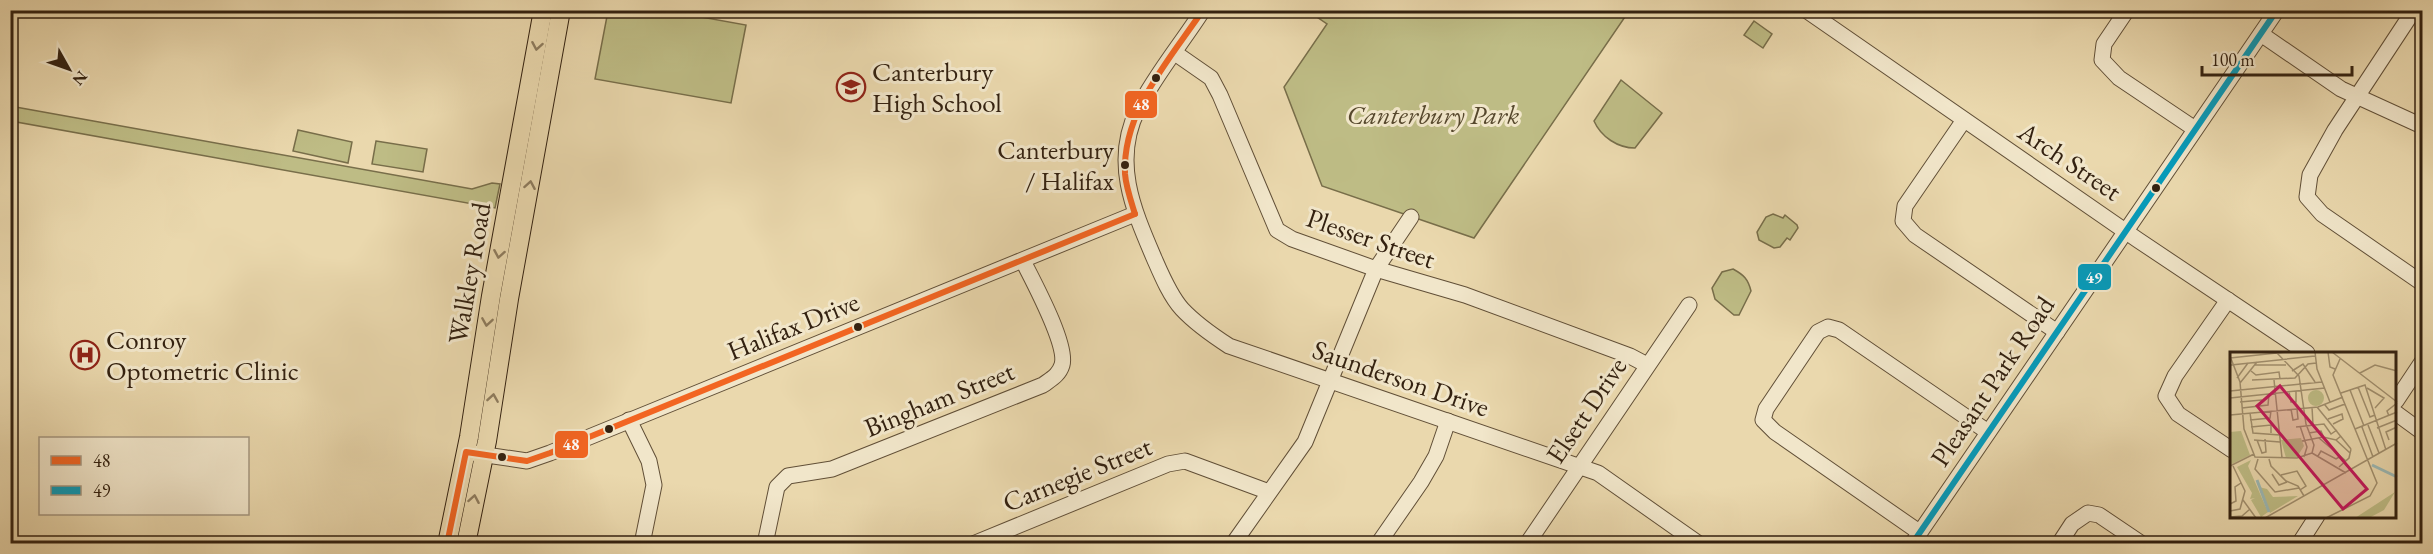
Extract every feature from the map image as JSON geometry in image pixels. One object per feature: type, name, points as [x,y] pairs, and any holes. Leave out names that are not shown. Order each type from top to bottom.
[{"type":"main road","name":"Walkley Road","points":[[466,543],[474,454],[552,11]]},
{"type":"main road","name":"Walkley Road","points":[[447,543],[474,454]]},
{"type":"street","name":"Saunderson Drive","points":[[1203,10],[1137,110],[1127,145],[1125,174],[1135,214],[1160,271],[1180,308],[1204,330],[1229,346],[1598,472],[1700,543]]},
{"type":"street","name":"Arch Street","points":[[1806,10],[2125,231],[2306,352]]},
{"type":"street","points":[[2127,10],[2104,44],[2102,60],[2119,78],[2195,129]]},
{"type":"street","name":"Pleasant Park Road","points":[[1916,538],[2277,10]]},
{"type":"street","points":[[2414,10],[2356,97],[2310,175],[2307,197],[2322,214],[2422,283]]},
{"type":"street","points":[[2261,34],[2341,89],[2422,126]]},
{"type":"street","name":"Plesser Street","points":[[1175,52],[1211,78],[1277,230],[1292,239],[1465,295],[1630,356],[1647,365]]},
{"type":"street","points":[[1964,120],[1905,206],[1903,221],[1915,235],[2057,332]]},
{"type":"street","name":"Halifax Drive","points":[[474,454],[527,461],[550,453],[1135,214]]},
{"type":"street","points":[[1233,543],[1305,442],[1376,268],[1411,217]]},
{"type":"street","name":"Bingham Street","points":[[765,543],[777,487],[788,476],[832,469],[1043,385],[1056,376],[1062,365],[1063,355],[1045,307],[1023,261]]},
{"type":"street","points":[[2228,300],[2175,376],[2166,396],[2178,414],[2230,449]]},
{"type":"street","name":"Elsett Drive","points":[[1527,543],[1689,305]]},
{"type":"street","points":[[1916,538],[1774,432],[1764,420],[1766,409],[1811,342],[1818,332],[1828,327],[1839,330],[1988,432]]},
{"type":"street","points":[[2397,400],[2422,362]]},
{"type":"street","points":[[2397,414],[2422,432]]},
{"type":"street","points":[[629,420],[649,461],[654,485],[642,543]]},
{"type":"street","points":[[1378,543],[1436,456],[1448,421]]},
{"type":"street","name":"Carnegie Street","points":[[973,543],[1168,464],[1185,461],[1269,492]]},
{"type":"street","points":[[2059,543],[2072,524],[2088,513],[2099,515],[2142,543]]},
{"type":"street","points":[[2298,543],[2316,518]]},
{"type":"green space","points":[[608,11],[668,11],[746,25],[731,103],[595,79]]},
{"type":"green space","name":"Canterbury Park","points":[[1308,11],[1629,11],[1474,238],[1322,186],[1284,87],[1327,24]]},
{"type":"green space","points":[[1754,21],[1772,34],[1763,48],[1744,35]]},
{"type":"green space","points":[[1621,80],[1662,113],[1635,148],[1622,146],[1611,140],[1601,132],[1594,121]]},
{"type":"green space","points":[[10,106],[472,189],[492,183],[500,184],[495,208],[11,121]]},
{"type":"green space","points":[[298,130],[352,142],[348,163],[293,151]]},
{"type":"green space","points":[[376,141],[427,149],[423,172],[372,164]]},
{"type":"green space","points":[[1773,214],[1783,218],[1785,215],[1798,228],[1790,240],[1787,238],[1780,247],[1774,248],[1759,240],[1757,232],[1766,217]]},
{"type":"green space","points":[[1733,269],[1745,278],[1751,291],[1739,315],[1734,315],[1715,299],[1712,288],[1722,272]]},
{"type":"transit line","name":"48","points":[[1135,214],[1125,174],[1126,151],[1131,129],[1150,87],[1203,10]]},
{"type":"transit line","name":"49","points":[[1912,544],[2277,10]]},
{"type":"transit line","name":"48","points":[[447,544],[466,452],[527,461],[550,453],[1135,214]]},
{"type":"place","name":"Canterbury High School","points":[[851,87]]},
{"type":"place","name":"Canterbury / Halifax","points":[[1125,165]]},
{"type":"place","name":"Conroy Optometric Clinic","points":[[85,355]]}]
